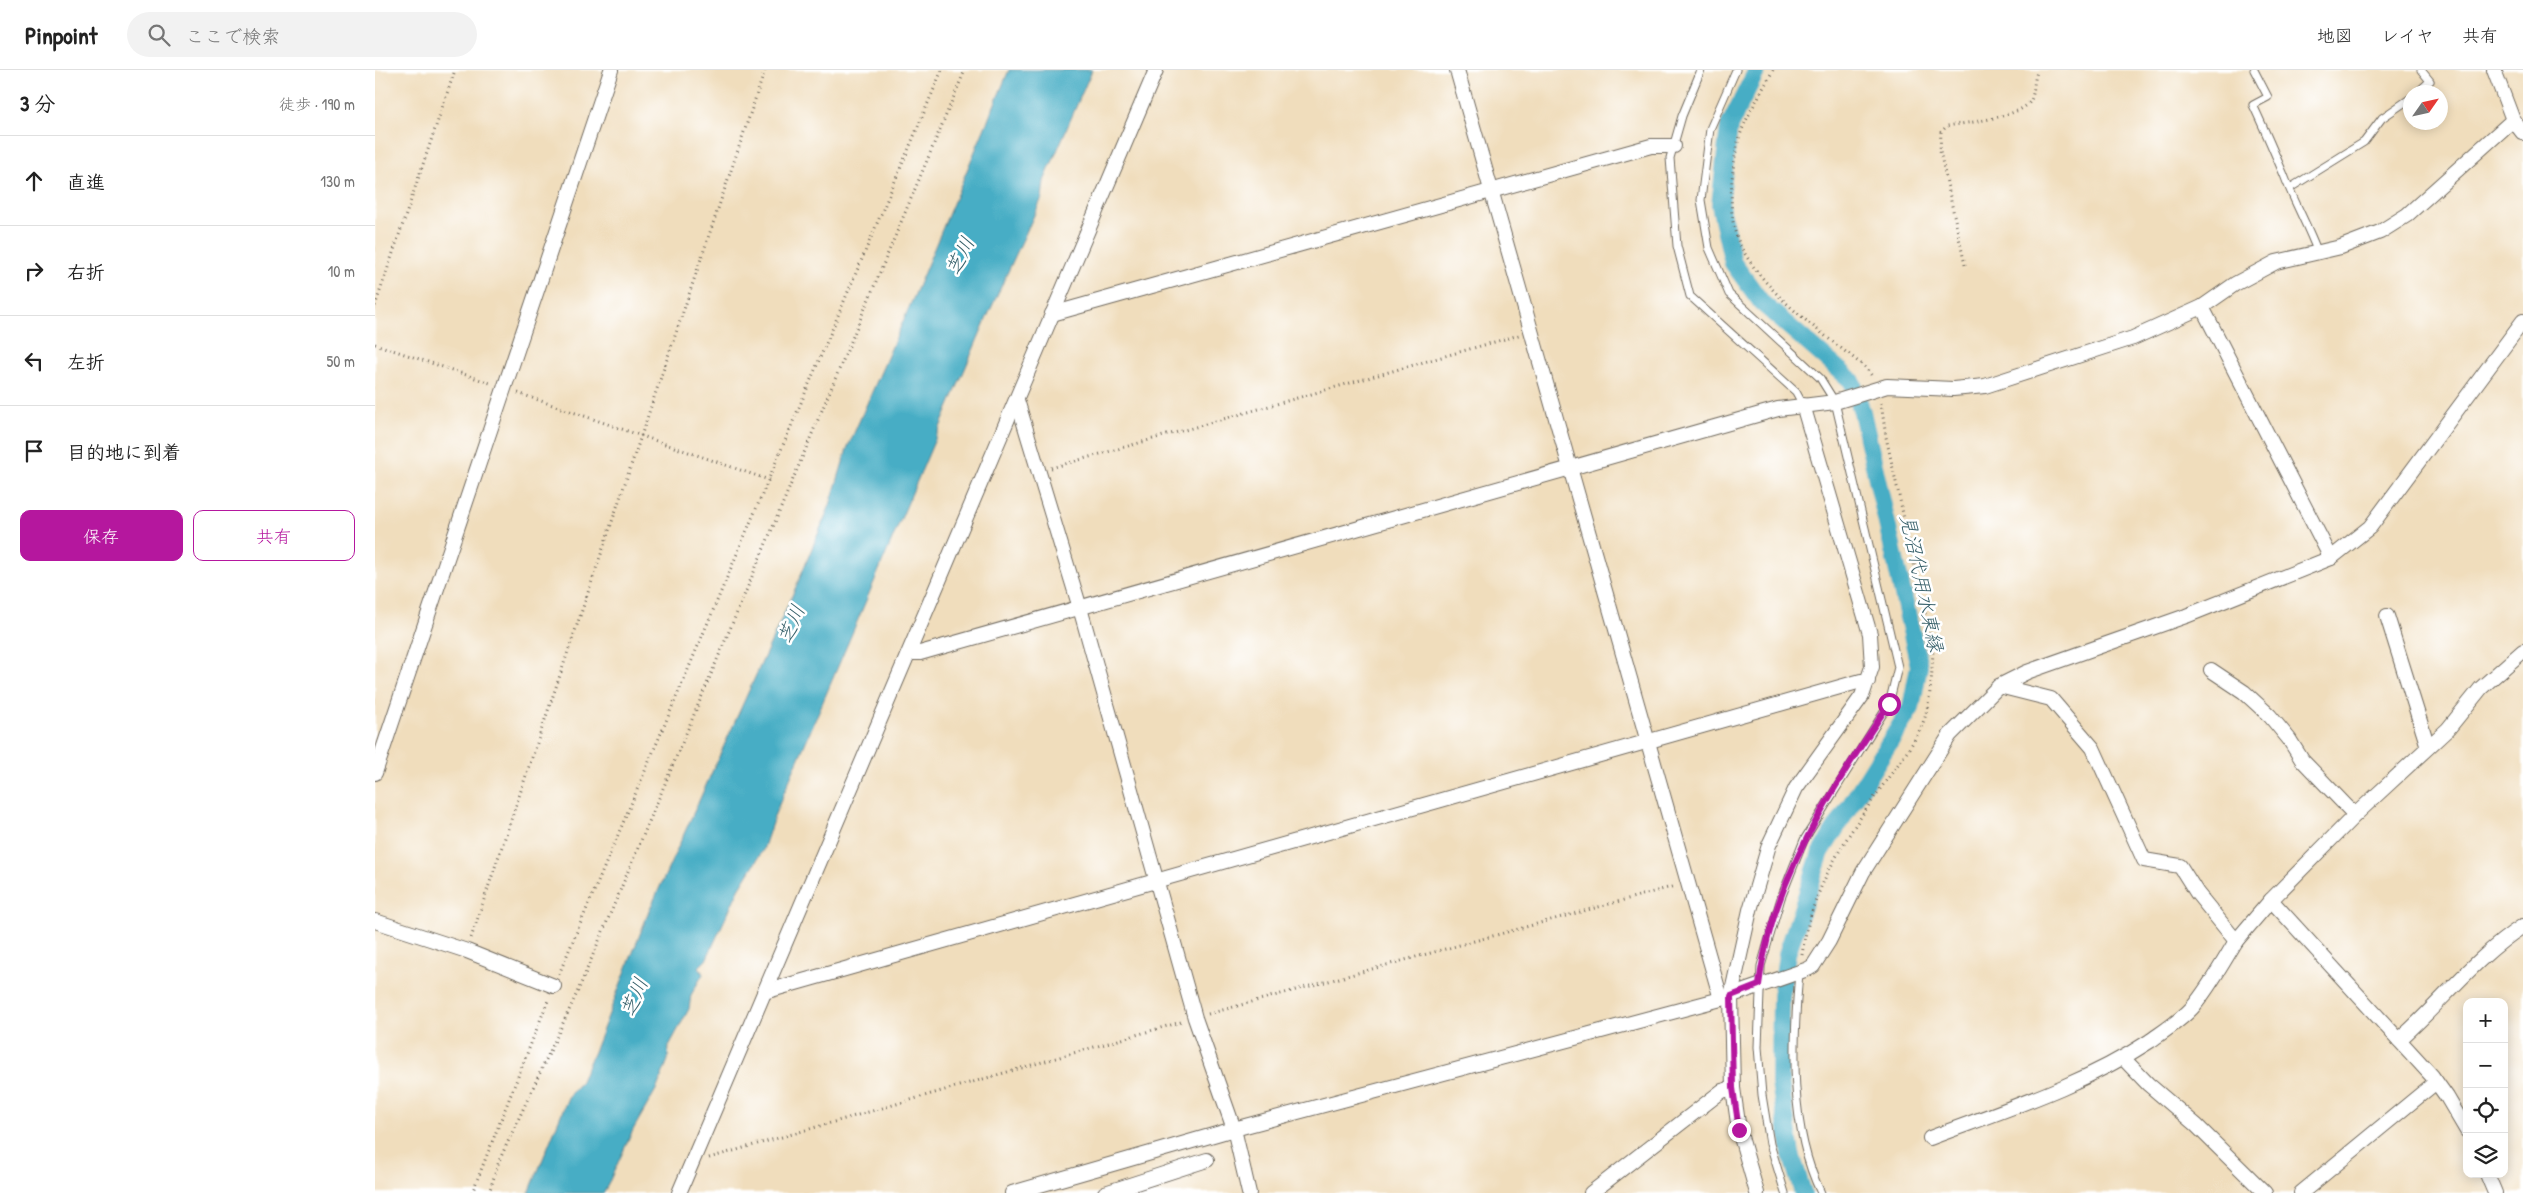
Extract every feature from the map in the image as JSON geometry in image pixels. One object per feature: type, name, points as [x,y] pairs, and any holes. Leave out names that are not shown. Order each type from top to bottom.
[{"type":"street","points":[[375,773],[611,70]]},
{"type":"street","points":[[679,1193],[1017,400],[1051,314],[1157,70]]},
{"type":"street","points":[[1457,70],[1688,882],[1726,997],[1733,1088],[1739,1130],[1757,1193]]},
{"type":"street","points":[[2494,70],[2513,120],[2523,133]]},
{"type":"street","points":[[909,653],[920,653],[1778,409],[1839,401],[1869,390],[1887,386],[1953,389],[1985,386],[2133,338],[2202,307],[2235,284],[2275,262],[2341,248],[2380,232],[2407,214],[2513,120]]},
{"type":"street","points":[[1051,314],[1492,193],[1651,146],[1674,146]]},
{"type":"street","points":[[2202,307],[2331,558]]},
{"type":"street","points":[[1012,1193],[1234,1129],[1726,997],[1797,974],[1813,966],[1819,958],[1863,872],[1950,735],[1999,686],[2027,672],[2186,616],[2331,558],[2370,527],[2523,321]]},
{"type":"street","points":[[1017,400],[1079,608],[1195,1018],[1234,1129],[1249,1193]]},
{"type":"street","points":[[1726,997],[1769,845],[1777,824],[1796,788],[1841,728],[1862,696],[1872,667],[1870,634],[1803,405]]},
{"type":"street","points":[[2387,616],[2429,747]]},
{"type":"street","points":[[1931,1138],[2023,1102],[2123,1058],[2169,1027],[2191,1009],[2208,986],[2235,941],[2271,900],[2355,815],[2448,729],[2481,688],[2523,651]]},
{"type":"street","points":[[2211,670],[2244,692],[2269,716],[2289,738],[2302,760],[2355,815]]},
{"type":"street","points":[[764,992],[1861,680],[1868,681]]},
{"type":"street","points":[[1999,686],[2051,698],[2093,748],[2144,860],[2180,866],[2197,893],[2235,941]]},
{"type":"street","points":[[2271,900],[2436,1082],[2463,1125]]},
{"type":"street","points":[[375,921],[467,951],[554,986]]},
{"type":"street","points":[[2399,1040],[2428,1014],[2477,961],[2501,940],[2523,926]]},
{"type":"street","points":[[2123,1058],[2149,1084],[2196,1125],[2265,1193]]},
{"type":"street","points":[[2301,1193],[2436,1082]]},
{"type":"street","points":[[1591,1193],[1722,1092],[1733,1088]]},
{"type":"street","points":[[1105,1193],[1207,1160]]},
{"type":"street","points":[[2489,1178],[2495,1193]]},
{"type":"lane","points":[[1701,70],[1682,116],[1670,158],[1677,246],[1690,296],[1796,392],[1803,405]]},
{"type":"lane","points":[[1736,70],[1710,129],[1701,200],[1709,248],[1729,294],[1820,378],[1839,401],[1898,667],[1889,704],[1804,840],[1770,932],[1762,984],[1758,1047],[1762,1095],[1770,1144],[1785,1193]]},
{"type":"lane","points":[[2254,70],[2268,97],[2253,105],[2275,150],[2318,253]]},
{"type":"lane","points":[[2421,70],[2430,81],[2426,85]]},
{"type":"lane","points":[[2290,188],[2364,142],[2381,118],[2403,103]]},
{"type":"lane","points":[[1797,974],[1794,1033],[1795,1080],[1803,1134],[1821,1193]]},
{"type":"path","points":[[375,306],[455,70]]},
{"type":"path","points":[[467,951],[640,436],[663,377],[765,70]]},
{"type":"path","points":[[472,1193],[554,986],[942,70]]},
{"type":"path","points":[[489,1193],[499,1161],[580,984],[965,70]]},
{"type":"path","points":[[1773,70],[1738,140],[1732,178],[1732,213],[1741,246],[1771,290],[1870,373]]},
{"type":"path","points":[[1965,266],[1940,151],[1941,132],[1947,126],[2009,114],[2024,108],[2031,101],[2034,77],[2038,70]]},
{"type":"path","points":[[1039,471],[1532,332]]},
{"type":"path","points":[[375,344],[769,480]]},
{"type":"path","points":[[691,1163],[1195,1018],[1688,882]]},
{"type":"water","name":"芝川","points":[[1009,70],[1092,70],[1044,181],[1042,198],[988,315],[775,814],[763,850],[739,889],[706,960],[699,967],[703,974],[691,995],[689,1009],[669,1046],[668,1060],[657,1088],[633,1130],[604,1193],[529,1193],[569,1095],[580,1083],[596,1047],[649,911],[795,589],[830,505],[847,449],[915,294]]},
{"type":"waterway","name":"見沼代用水東縁","points":[[1757,70],[1729,126],[1720,205],[1733,263],[1762,303],[1852,381],[1862,412],[1919,666],[1911,708],[1821,852],[1787,954],[1781,996],[1780,1083],[1791,1154],[1803,1193]]},
{"type":"route","points":[[1739,1130],[1733,1088],[1731,996],[1759,985],[1761,966],[1770,932],[1804,840],[1889,704]]}]
